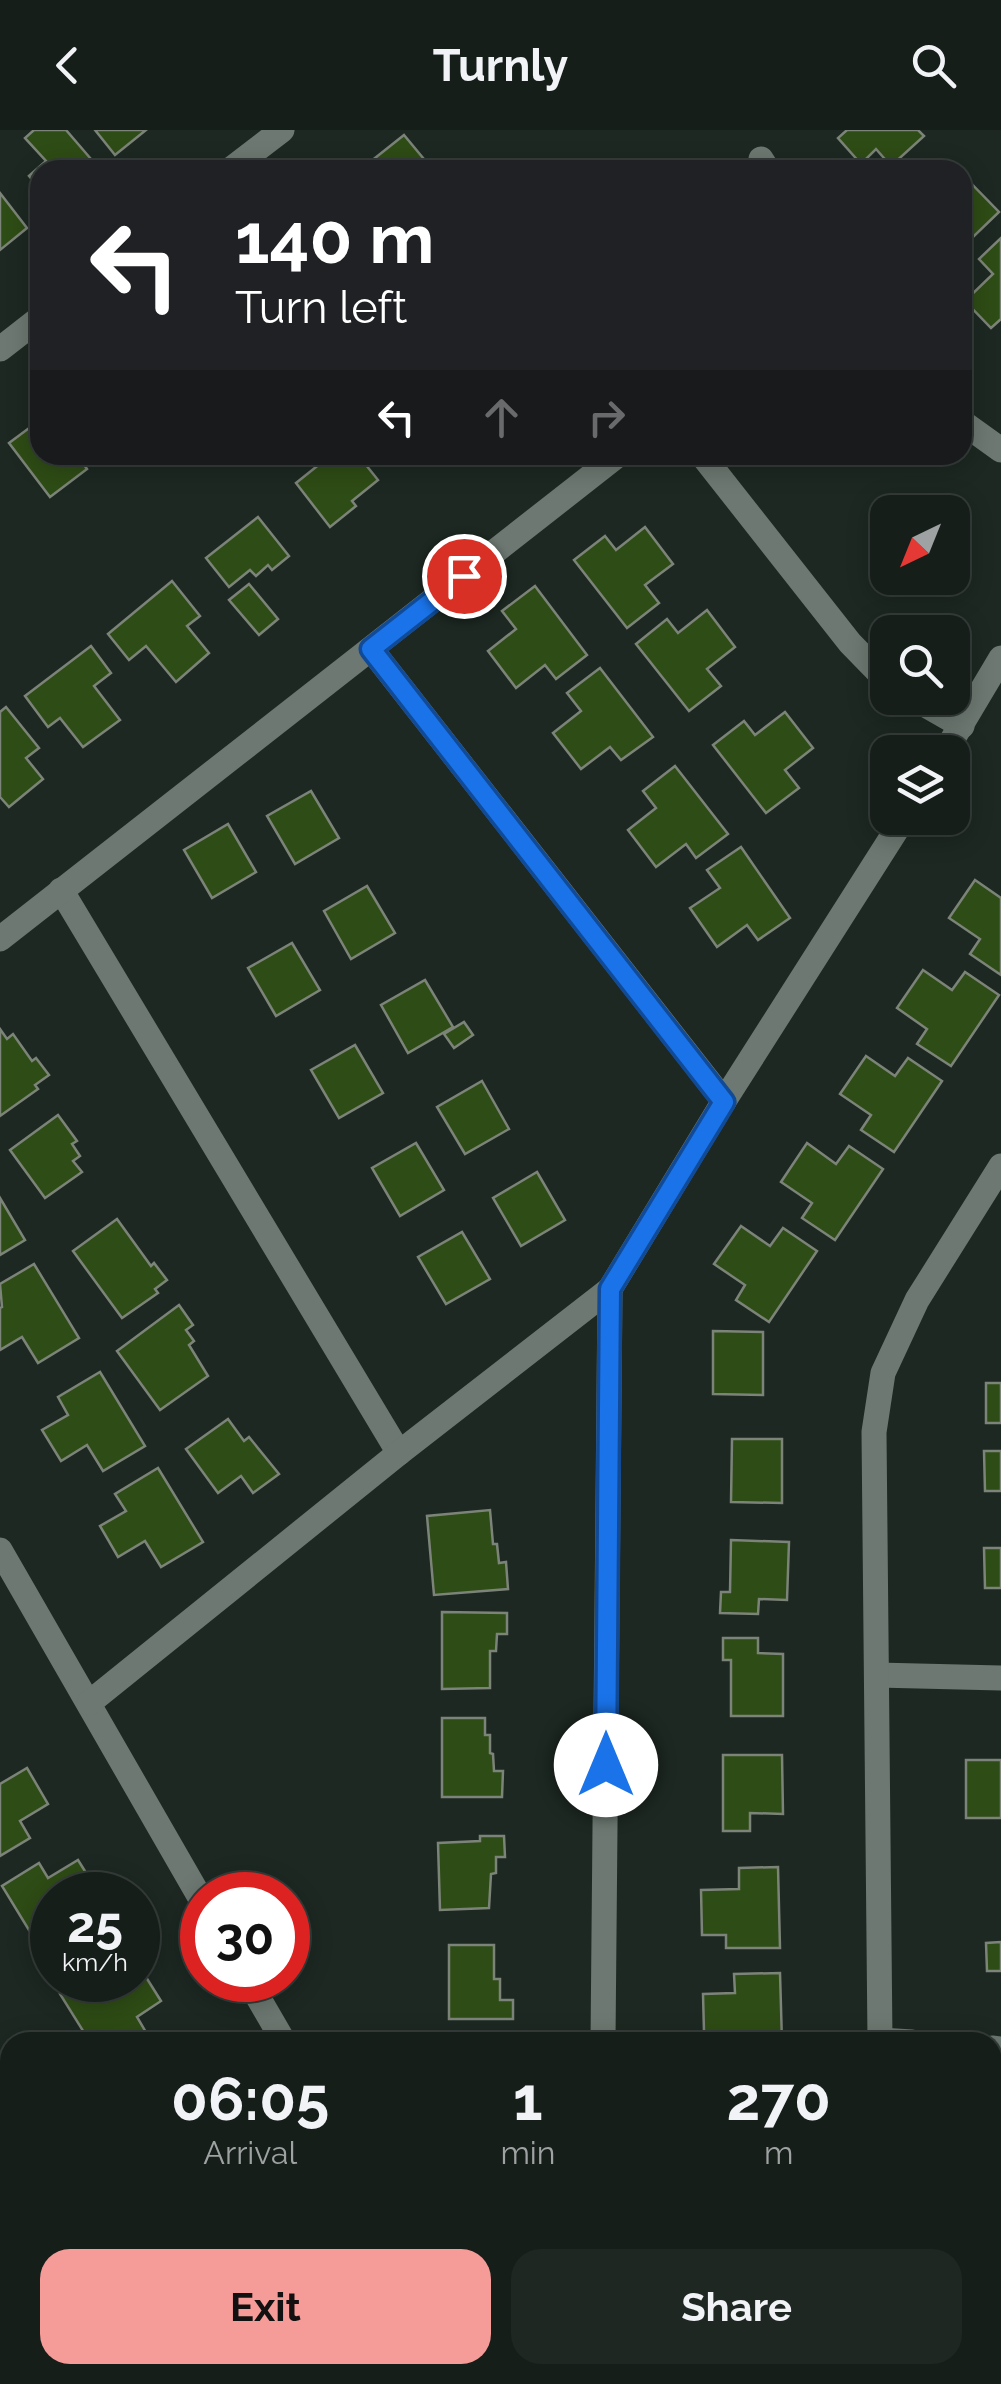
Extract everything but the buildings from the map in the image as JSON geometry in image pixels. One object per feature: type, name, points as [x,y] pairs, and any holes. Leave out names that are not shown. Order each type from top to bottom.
[{"type":"street","points":[[241,160],[270,134]]},
{"type":"street","points":[[0,349],[30,326]]},
{"type":"street","points":[[972,429],[1001,450]]},
{"type":"street","points":[[0,939],[605,465]]},
{"type":"street","points":[[710,465],[870,664]]},
{"type":"street","points":[[371,649],[724,1102]]},
{"type":"street","points":[[956,735],[1001,658]]},
{"type":"street","points":[[943,715],[962,726]]},
{"type":"street","points":[[89,1704],[399,1453],[610,1289],[893,835]]},
{"type":"street","points":[[61,890],[399,1453]]},
{"type":"street","points":[[880,2032],[874,1432],[883,1373],[918,1300],[1001,1166]]},
{"type":"street","points":[[604,2032],[610,1289]]},
{"type":"street","points":[[0,1550],[185,1872]]},
{"type":"street","points":[[877,1675],[1001,1678]]},
{"type":"street","points":[[261,2002],[278,2032]]},
{"type":"route","points":[[464,576],[371,649],[724,1102],[610,1289],[606,1765]]}]
